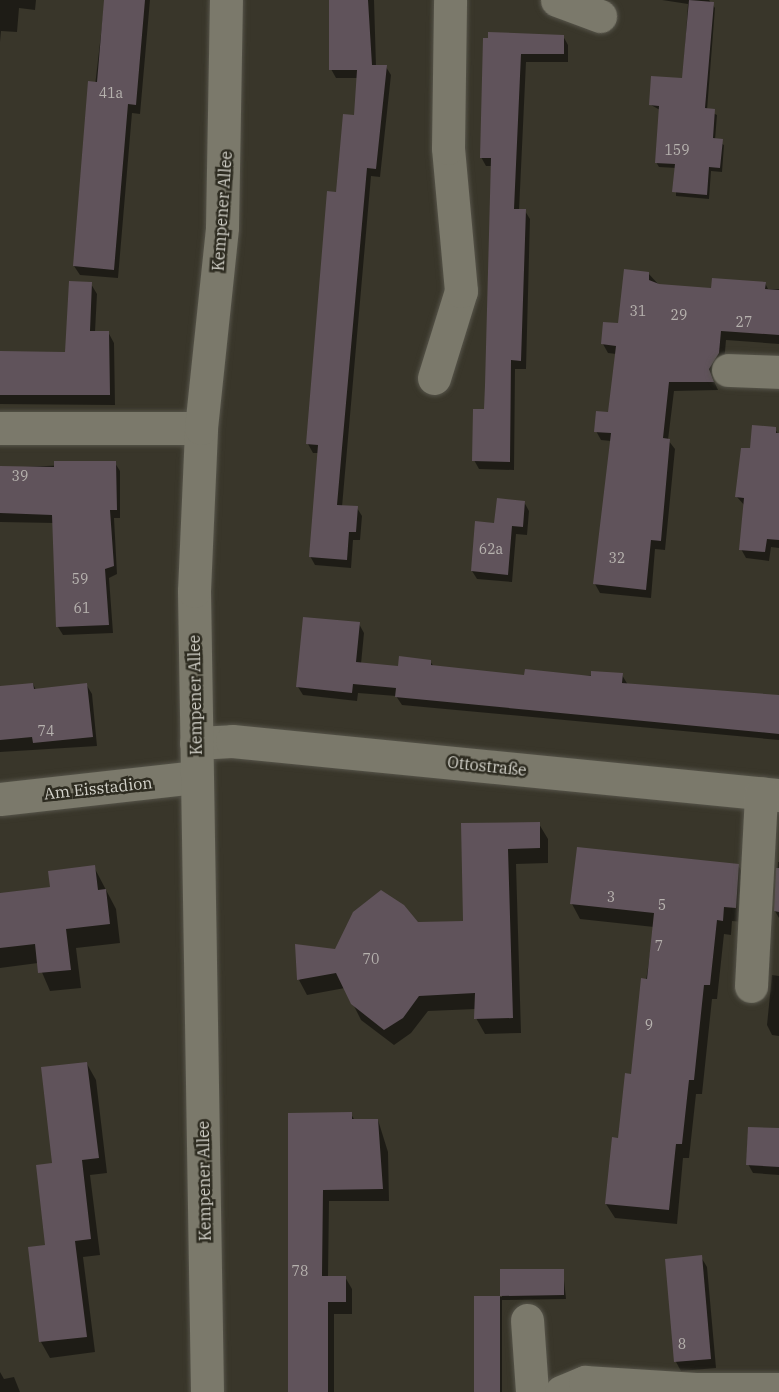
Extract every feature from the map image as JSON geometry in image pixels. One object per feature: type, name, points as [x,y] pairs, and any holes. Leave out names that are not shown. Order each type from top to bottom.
[{"type":"street","name":"Kempener Allee","points":[[207,1392],[194,591],[201,428],[222,227],[226,0]]},
{"type":"street","points":[[434,378],[461,291],[448,148],[450,0]]},
{"type":"street","points":[[557,0],[600,16]]},
{"type":"street","points":[[728,370],[779,372]]},
{"type":"street","points":[[0,428],[201,428]]},
{"type":"street","name":"Ottostraße","points":[[196,743],[232,741],[770,794]]},
{"type":"street","name":"Am Eisstadion","points":[[0,799],[197,777]]},
{"type":"street","points":[[751,986],[770,794]]},
{"type":"street","points":[[527,1320],[532,1392]]},
{"type":"street","points":[[561,1392],[585,1382],[696,1389],[779,1389]]},
{"type":"building","points":[[104,0],[145,0],[136,105],[128,104],[114,270],[73,266],[88,81],[97,82]]},
{"type":"building","points":[[329,0],[368,0],[372,65],[387,65],[376,169],[367,168],[337,505],[358,506],[356,532],[349,532],[347,560],[309,557],[318,445],[306,444],[327,191],[336,192],[343,114],[354,115],[357,70],[329,70]]},
{"type":"building","points":[[689,0],[714,2],[705,108],[715,109],[713,138],[723,139],[720,168],[709,167],[707,195],[672,192],[675,164],[655,163],[659,106],[649,105],[651,76],[682,78]]},
{"type":"building","points":[[488,32],[564,35],[564,54],[521,54],[514,209],[526,209],[521,361],[511,360],[510,462],[472,461],[473,409],[484,409],[485,385],[491,158],[480,158],[483,38],[488,38]]},
{"type":"building","points":[[624,269],[649,272],[649,280],[659,284],[711,288],[712,278],[766,282],[765,289],[779,290],[779,335],[721,331],[719,353],[709,369],[714,382],[669,382],[663,438],[670,439],[661,541],[651,540],[646,590],[593,584],[611,433],[594,432],[596,411],[608,412],[616,346],[601,344],[603,322],[618,323]]},
{"type":"building","points":[[69,281],[92,282],[90,331],[109,331],[110,395],[0,395],[0,351],[65,352]]},
{"type":"building","points":[[752,425],[776,427],[776,433],[779,433],[779,540],[767,539],[765,552],[739,550],[744,498],[735,497],[741,448],[750,448]]},
{"type":"building","points":[[54,461],[116,461],[117,510],[110,510],[114,566],[105,569],[109,625],[56,627],[52,515],[0,513],[0,466],[54,467]]},
{"type":"building","points":[[497,498],[525,501],[523,527],[512,526],[508,575],[471,571],[475,521],[494,523]]},
{"type":"building","points":[[303,617],[360,622],[356,662],[398,666],[399,656],[431,660],[431,665],[524,675],[525,669],[591,676],[591,671],[623,673],[622,683],[779,695],[779,734],[395,697],[396,688],[353,684],[352,693],[296,687]]},
{"type":"building","points":[[33,683],[34,689],[87,683],[93,737],[33,743],[32,737],[0,740],[0,686]]},
{"type":"building","points":[[540,822],[540,848],[508,849],[513,1018],[474,1019],[475,993],[419,996],[403,1018],[384,1030],[351,1004],[336,973],[297,980],[295,944],[335,949],[353,912],[381,890],[404,905],[418,922],[463,921],[461,823]]},
{"type":"building","points":[[577,847],[739,864],[736,908],[724,907],[723,921],[717,920],[710,985],[704,985],[694,1080],[689,1080],[682,1144],[676,1144],[669,1210],[605,1204],[612,1137],[618,1138],[625,1073],[631,1074],[641,978],[647,979],[654,913],[570,904]]},
{"type":"building","points":[[95,865],[98,890],[106,889],[110,924],[66,929],[71,970],[38,973],[35,944],[0,948],[0,893],[50,887],[48,871]]},
{"type":"building","points":[[776,868],[779,868],[779,912],[774,911]]},
{"type":"building","points":[[87,1062],[99,1158],[82,1160],[91,1239],[75,1241],[87,1337],[39,1342],[28,1247],[45,1245],[36,1165],[52,1163],[41,1067]]},
{"type":"building","points":[[352,1112],[352,1119],[378,1119],[383,1189],[323,1190],[322,1276],[346,1276],[346,1302],[328,1302],[328,1392],[288,1392],[288,1113]]},
{"type":"building","points":[[748,1127],[779,1128],[779,1167],[746,1165]]},
{"type":"building","points":[[702,1255],[711,1359],[674,1362],[665,1259]]},
{"type":"building","points":[[500,1269],[564,1269],[564,1295],[500,1296]]},
{"type":"building","points":[[474,1296],[500,1296],[500,1392],[474,1392]]}]
